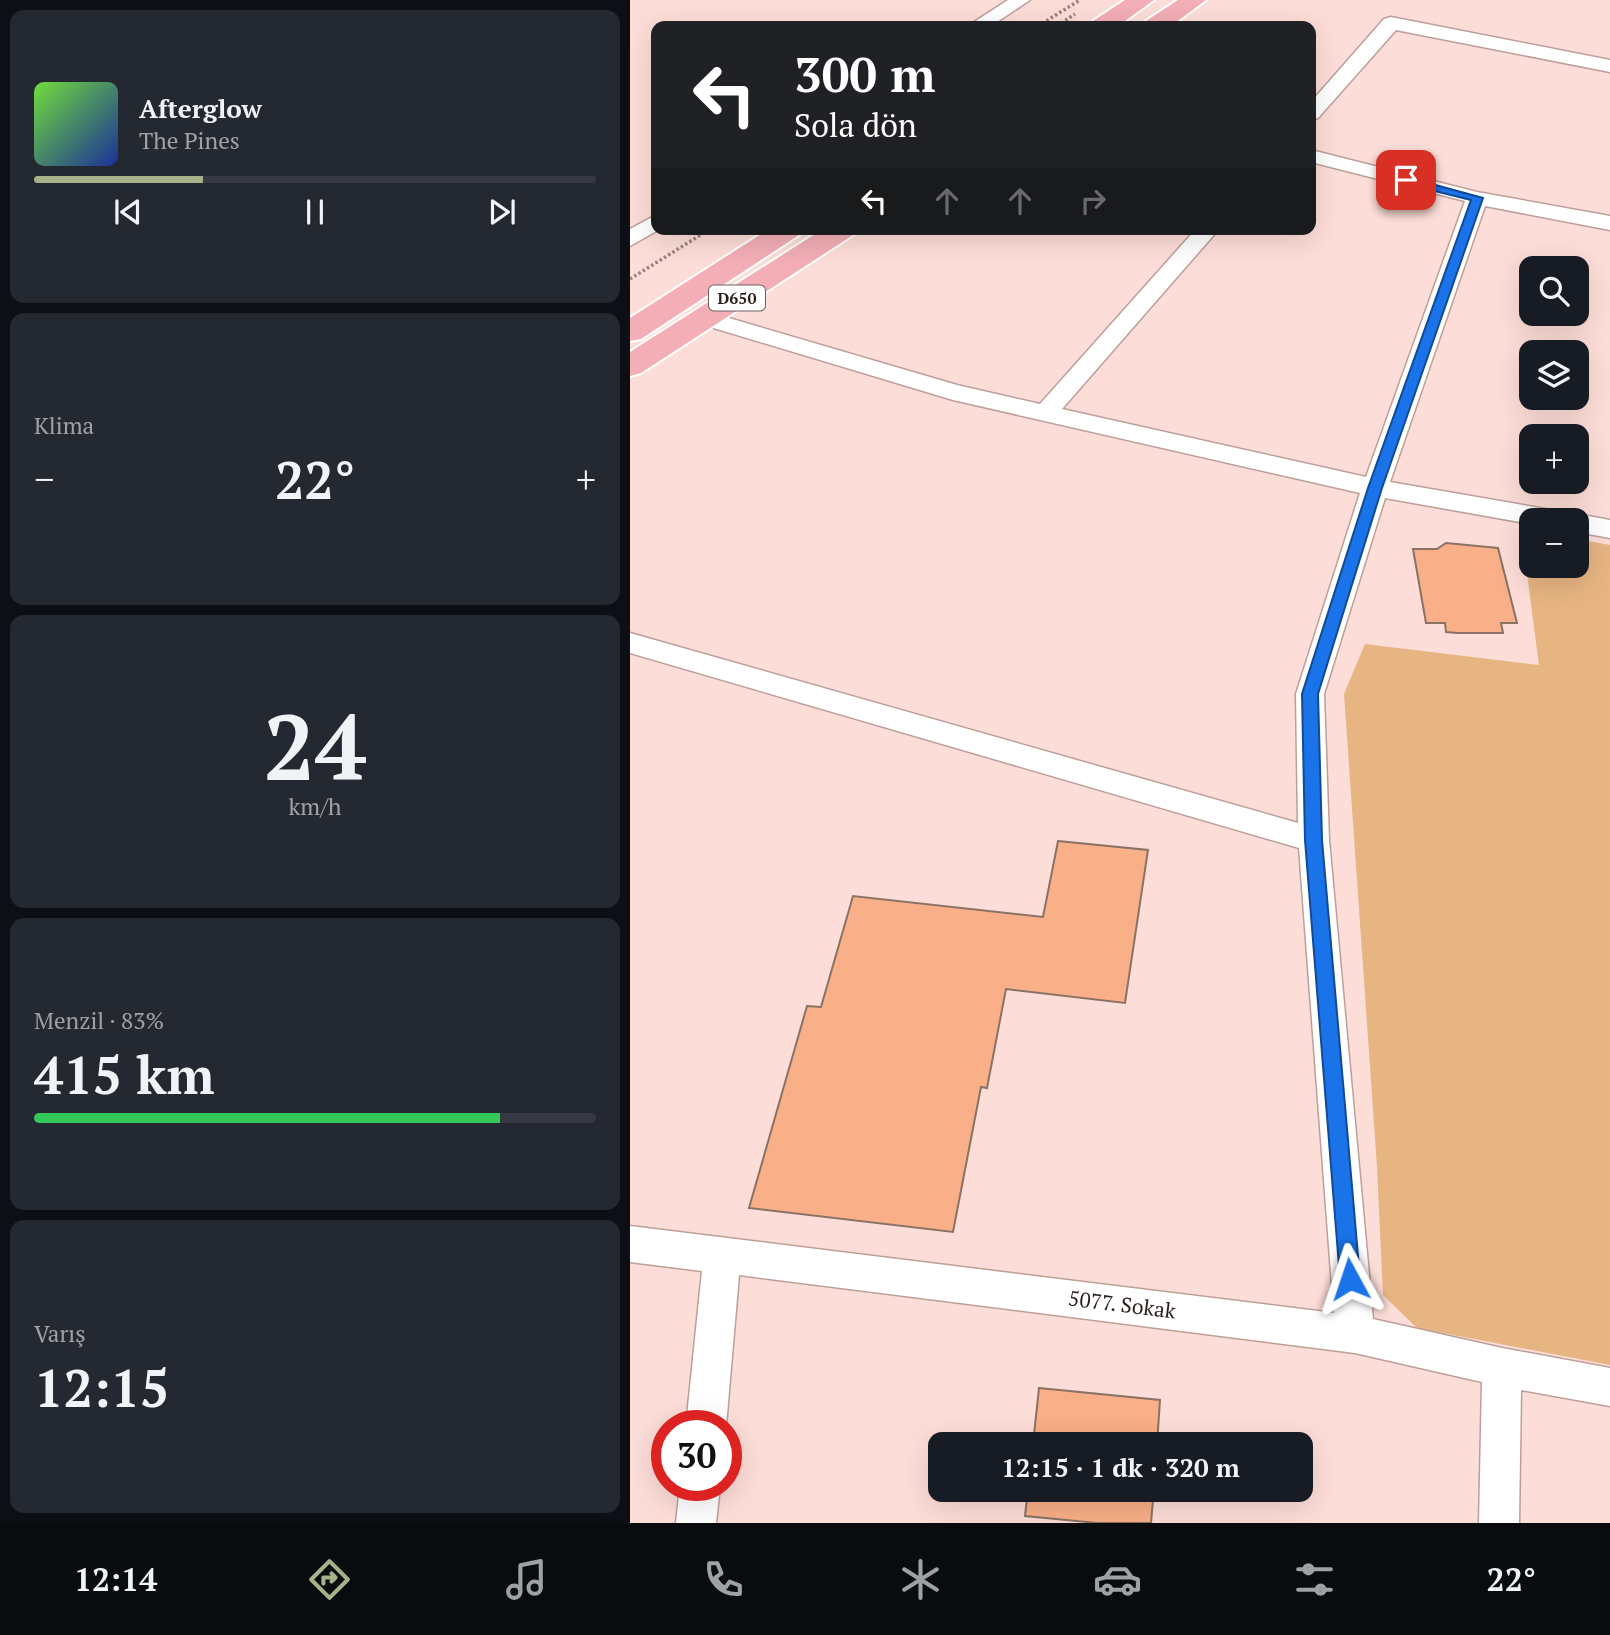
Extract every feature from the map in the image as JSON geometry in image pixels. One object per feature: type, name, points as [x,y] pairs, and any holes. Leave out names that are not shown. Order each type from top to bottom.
[{"type":"highway","points":[[1110,21],[1142,0]]},
{"type":"highway","points":[[1162,21],[1194,0]]},
{"type":"highway","name":"D650","points":[[630,332],[780,235]]},
{"type":"highway","name":"D650","points":[[630,366],[834,235]]},
{"type":"street","points":[[986,21],[1021,0]]},
{"type":"street","points":[[1316,108],[1391,23],[1610,66]]},
{"type":"street","points":[[1316,157],[1477,198],[1610,223]]},
{"type":"street","points":[[1355,1334],[1314,840],[1310,694],[1375,488],[1477,198]]},
{"type":"street","points":[[630,239],[651,225]]},
{"type":"street","points":[[1045,413],[1203,235]]},
{"type":"street","points":[[705,318],[953,392],[1375,488],[1519,513]]},
{"type":"street","points":[[1589,525],[1610,529]]},
{"type":"street","points":[[630,643],[1314,840]]},
{"type":"street","name":"5077. Sokak","points":[[630,1244],[1355,1334],[1502,1367],[1610,1387]]},
{"type":"street","points":[[708,1410],[722,1256]]},
{"type":"street","points":[[1499,1523],[1502,1367]]},
{"type":"street","points":[[696,1523],[698,1501]]},
{"type":"path","points":[[1046,21],[1080,0]]},
{"type":"path","points":[[630,279],[700,235]]},
{"type":"shaded area","points":[[1589,541],[1610,545],[1610,1365],[1417,1328],[1383,1295],[1377,1167],[1344,694],[1365,644],[1539,665],[1528,578],[1589,578]]},
{"type":"building","points":[[1446,543],[1498,548],[1517,623],[1501,623],[1503,633],[1458,633],[1446,632],[1445,623],[1426,623],[1413,549],[1437,549]]},
{"type":"building","points":[[1058,841],[1148,850],[1125,1003],[1006,989],[987,1088],[981,1087],[953,1232],[749,1208],[807,1006],[821,1007],[853,896],[1043,917]]},
{"type":"building","points":[[1039,1388],[1160,1400],[1158,1432],[1034,1432]]},
{"type":"building","points":[[1027,1502],[1153,1502],[1151,1523],[1097,1523],[1025,1516]]},
{"type":"route","points":[[1350,1279],[1314,840],[1310,694],[1375,488],[1477,198],[1406,180]]}]
